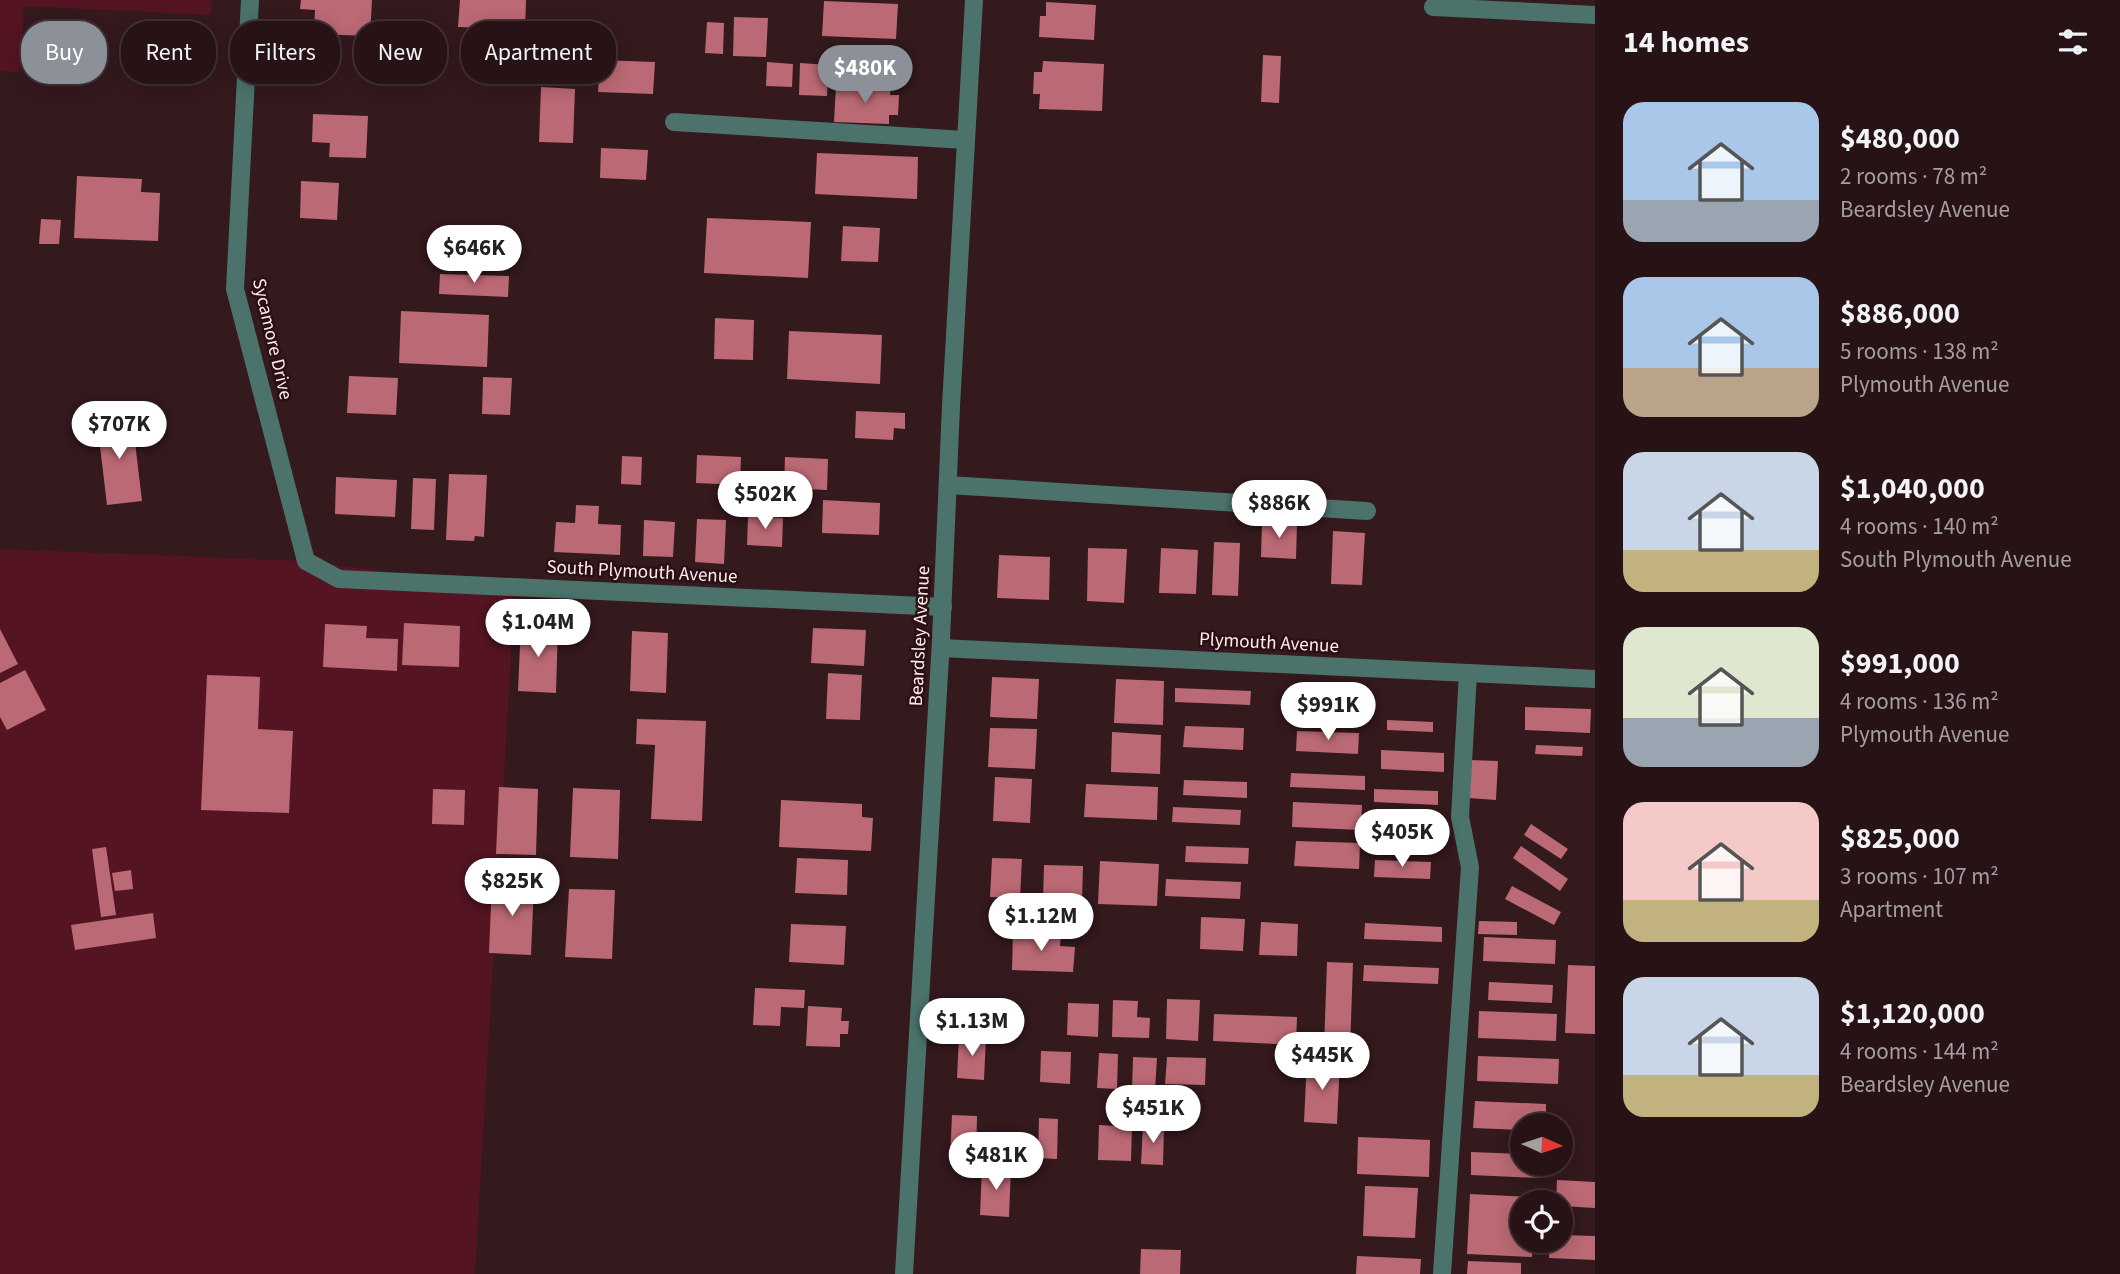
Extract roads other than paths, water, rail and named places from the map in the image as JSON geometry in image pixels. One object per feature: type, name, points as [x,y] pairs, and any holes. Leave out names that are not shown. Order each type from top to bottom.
[{"type":"street","name":"Sycamore Drive","points":[[250,0],[235,289],[306,561],[339,579]]},
{"type":"street","name":"Beardsley Avenue","points":[[904,1274],[941,648],[974,0]]},
{"type":"street","points":[[1433,7],[1595,15]]},
{"type":"street","points":[[674,122],[965,140]]},
{"type":"street","points":[[948,485],[1367,511]]},
{"type":"street","name":"South Plymouth Avenue","points":[[339,579],[943,607]]},
{"type":"street","name":"Plymouth Avenue","points":[[941,648],[1595,679]]},
{"type":"street","points":[[1442,1274],[1471,867],[1460,817],[1468,673]]}]
